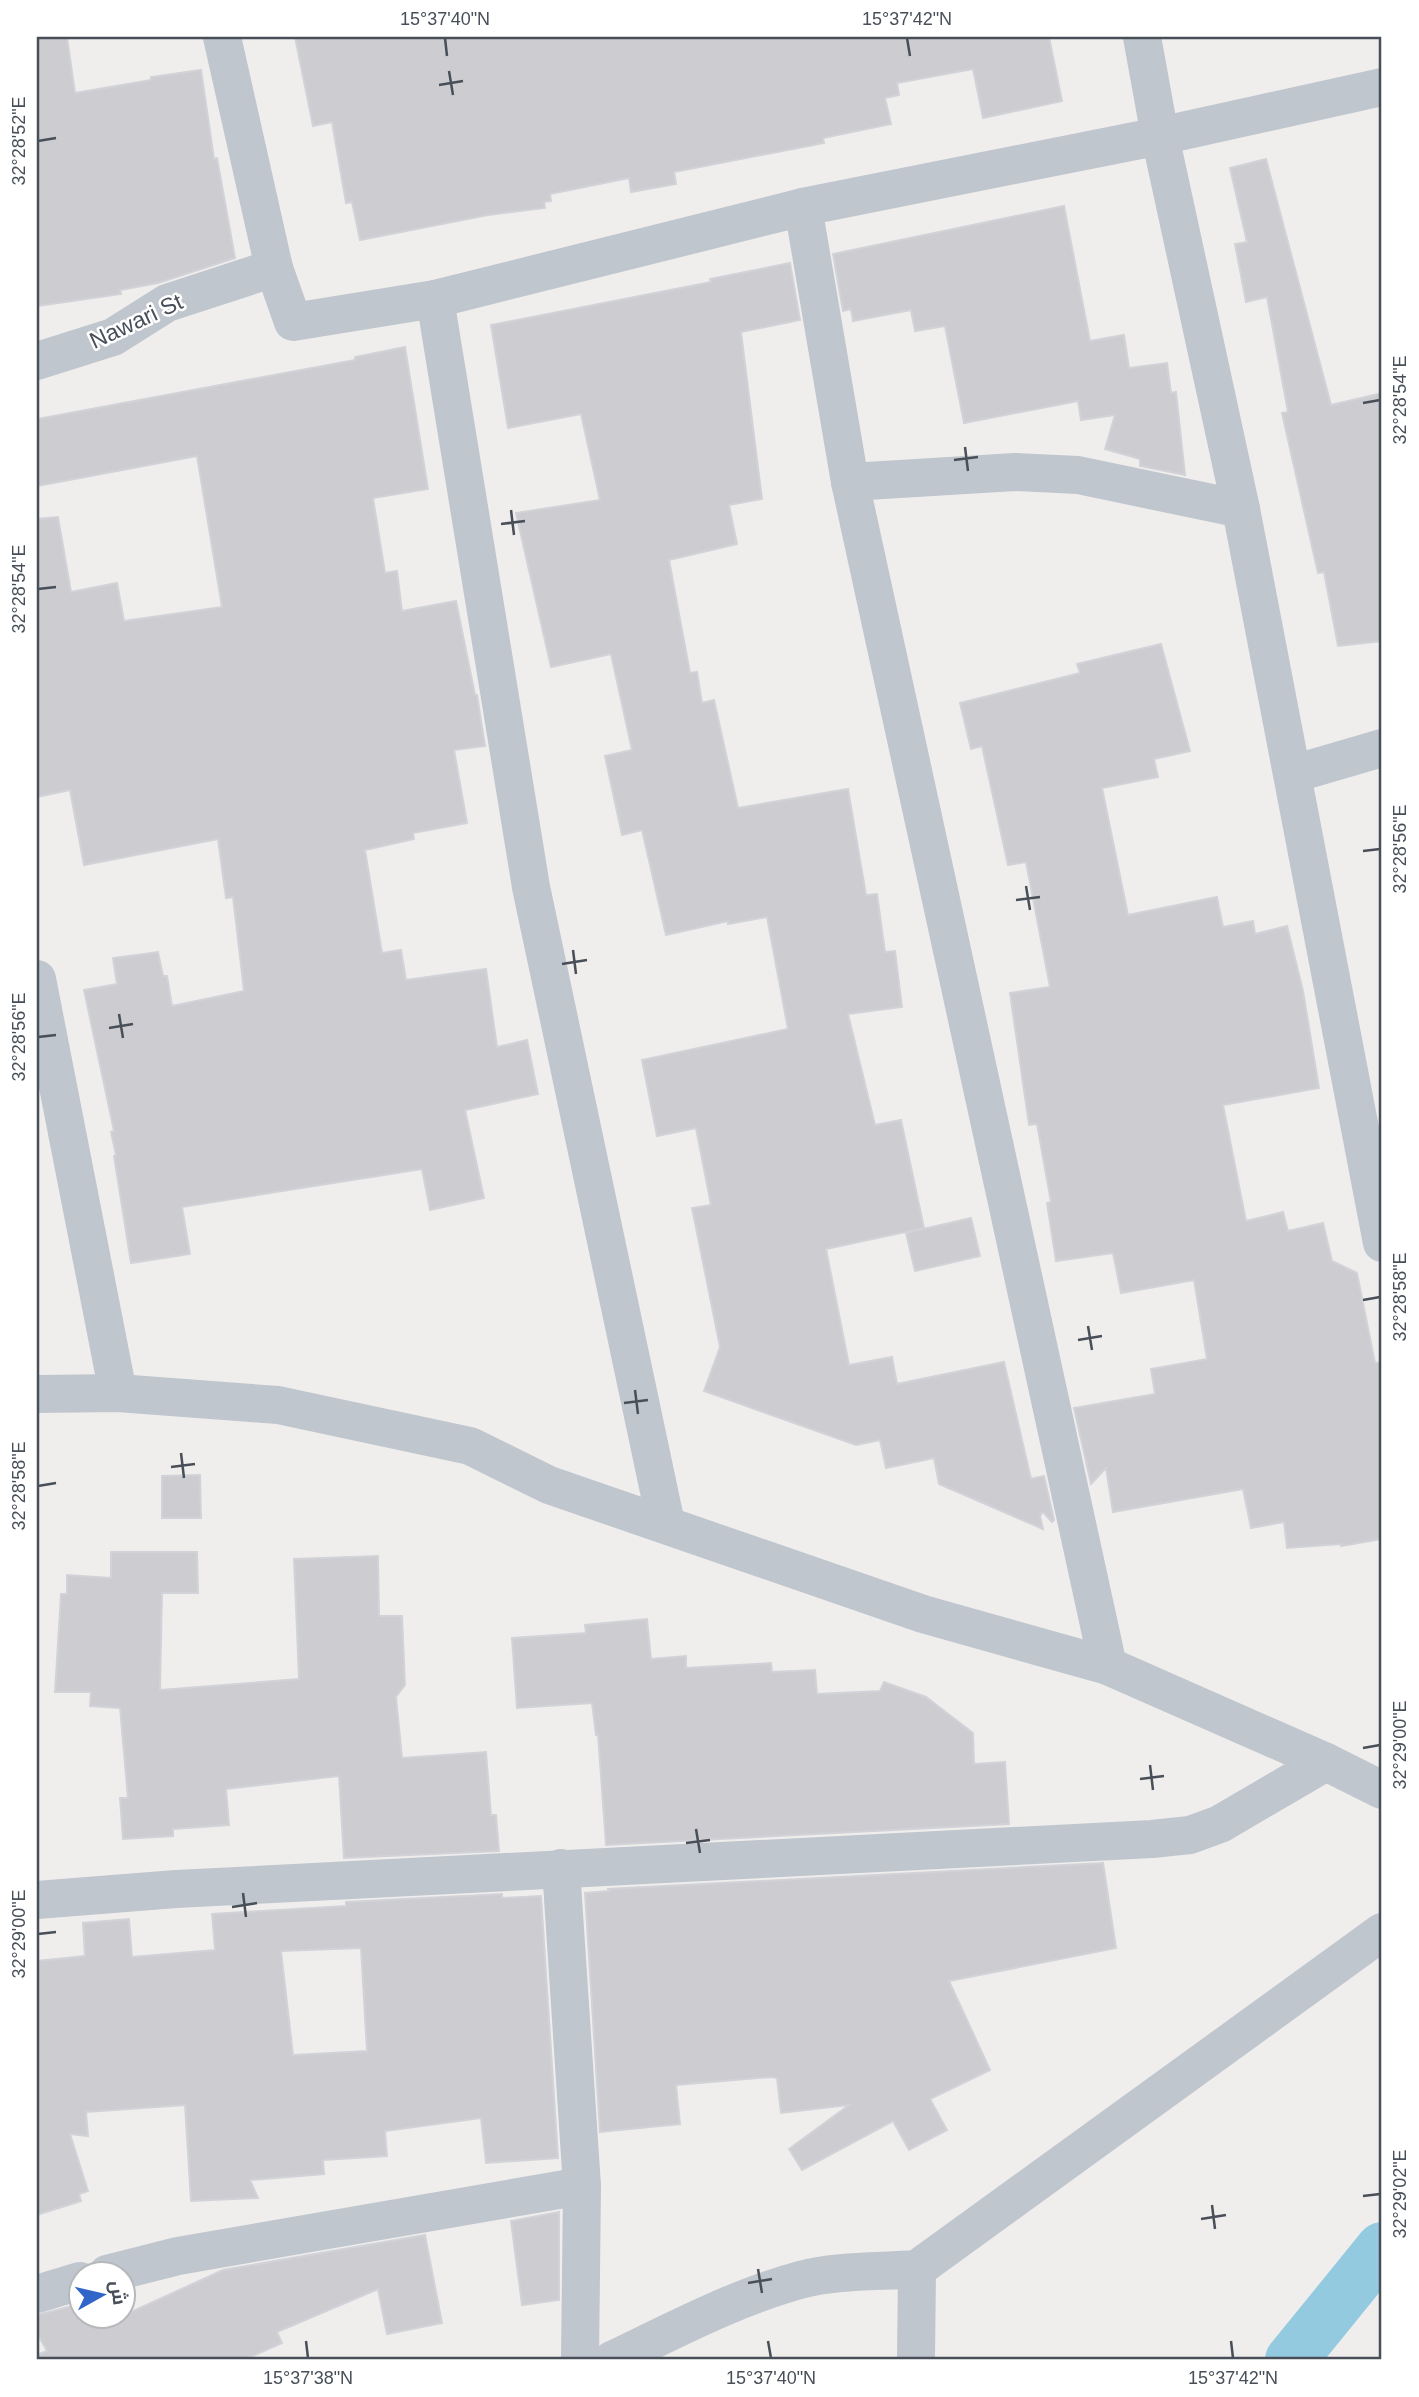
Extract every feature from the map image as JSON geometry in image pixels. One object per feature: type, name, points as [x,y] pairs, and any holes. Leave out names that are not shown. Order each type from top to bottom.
[{"type":"street","points":[[222,37],[274,268],[293,322],[435,299],[803,207],[1160,136],[1382,87]]},
{"type":"street","points":[[1142,37],[1160,136],[1241,509],[1382,1243]]},
{"type":"street","points":[[803,207],[850,482],[1108,1667]]},
{"type":"street","name":"Nawari St","points":[[37,361],[113,337],[167,303],[274,268]]},
{"type":"street","points":[[435,299],[531,887],[666,1524]]},
{"type":"street","points":[[850,482],[1015,472],[1078,475],[1241,509]]},
{"type":"street","points":[[1293,774],[1382,748]]},
{"type":"street","points":[[37,979],[118,1393]]},
{"type":"street","points":[[37,1394],[118,1393],[278,1405],[470,1446],[549,1485],[923,1614],[1108,1667],[1326,1762],[1382,1790]]},
{"type":"street","points":[[37,1900],[176,1889],[1190,1835],[1220,1824],[1326,1762]]},
{"type":"street","points":[[561,1868],[582,2186],[580,2360]]},
{"type":"street","points":[[612,2360],[726,2306],[801,2280],[839,2274],[918,2269],[1382,1932]]},
{"type":"street","points":[[136,2267],[178,2256],[582,2186]]},
{"type":"street","points":[[916,2360],[918,2269]]},
{"type":"street","points":[[37,2294],[66,2285]]},
{"type":"building","points":[[37,37],[67,37],[75,93],[201,70],[214,159],[217,158],[235,258],[158,283],[120,290],[121,294],[37,306]]},
{"type":"building","points":[[295,37],[1049,37],[1062,101],[983,118],[973,69],[897,83],[899,95],[885,98],[891,124],[823,138],[824,143],[674,172],[676,184],[631,192],[629,178],[550,194],[551,201],[544,202],[545,208],[488,215],[360,240],[352,202],[346,203],[332,122],[313,126]]},
{"type":"building","points":[[1266,159],[1331,405],[1382,393],[1382,641],[1338,646],[1324,572],[1318,573],[1282,413],[1288,412],[1267,297],[1246,302],[1235,244],[1247,242],[1230,168]]},
{"type":"building","points":[[1064,206],[1090,341],[1124,335],[1129,368],[1167,363],[1171,393],[1176,392],[1185,475],[1140,466],[1140,459],[1105,449],[1115,415],[1081,420],[1078,401],[964,423],[945,326],[915,331],[911,310],[853,321],[851,309],[843,311],[833,254]]},
{"type":"building","points":[[790,263],[800,320],[741,332],[762,499],[729,505],[737,544],[669,560],[690,673],[697,672],[702,703],[714,700],[738,808],[848,789],[866,895],[877,894],[885,952],[895,951],[902,1007],[848,1014],[875,1125],[901,1120],[924,1228],[826,1249],[849,1365],[892,1357],[897,1384],[1004,1362],[1031,1479],[1044,1476],[1054,1520],[1052,1522],[1043,1512],[1040,1516],[1043,1529],[939,1484],[934,1458],[886,1468],[880,1440],[856,1445],[704,1391],[720,1347],[692,1208],[711,1205],[696,1128],[657,1136],[642,1060],[788,1029],[767,917],[728,924],[728,921],[666,935],[642,830],[622,835],[605,756],[632,750],[611,654],[551,667],[516,513],[600,500],[581,414],[508,428],[491,325],[711,282],[710,279]]},
{"type":"building","points":[[405,347],[428,489],[373,498],[385,573],[397,571],[402,611],[456,601],[477,695],[485,746],[454,750],[467,823],[413,833],[414,839],[365,850],[382,953],[401,950],[406,980],[486,969],[497,1047],[527,1040],[538,1094],[465,1110],[484,1198],[430,1210],[422,1169],[182,1207],[190,1254],[131,1263],[114,1156],[116,1155],[111,1132],[114,1131],[84,990],[117,984],[113,958],[158,952],[163,976],[167,976],[172,1006],[244,991],[233,897],[226,898],[218,839],[84,865],[70,790],[37,797],[37,519],[58,517],[71,592],[117,583],[124,621],[222,607],[197,456],[37,486],[37,419],[355,360],[355,357]]},
{"type":"building","points":[[1161,644],[1190,751],[1154,759],[1158,777],[1102,788],[1128,915],[1217,897],[1223,927],[1253,921],[1255,934],[1287,926],[1303,991],[1319,1088],[1223,1105],[1246,1221],[1283,1212],[1288,1231],[1323,1223],[1332,1261],[1357,1273],[1375,1363],[1382,1362],[1382,1539],[1341,1546],[1287,1548],[1284,1522],[1251,1528],[1243,1489],[1113,1512],[1106,1468],[1091,1484],[1074,1408],[1155,1394],[1151,1369],[1207,1359],[1194,1280],[1121,1293],[1113,1253],[1056,1261],[1047,1203],[1051,1202],[1037,1124],[1029,1125],[1010,993],[1050,987],[1026,862],[1008,865],[982,746],[971,749],[960,703],[1080,673],[1077,664]]},
{"type":"building","points":[[971,1218],[980,1256],[915,1271],[906,1233]]},
{"type":"building","points":[[200,1475],[201,1518],[162,1518],[162,1476]]},
{"type":"building","points":[[111,1552],[197,1552],[198,1593],[162,1593],[160,1690],[299,1679],[294,1559],[378,1556],[379,1616],[402,1616],[405,1685],[396,1697],[402,1758],[486,1752],[491,1815],[496,1815],[499,1851],[344,1858],[339,1776],[226,1789],[229,1825],[173,1829],[173,1836],[123,1839],[120,1798],[128,1798],[120,1708],[90,1706],[91,1692],[55,1692],[61,1594],[67,1594],[67,1575],[111,1578]]},
{"type":"building","points":[[647,1619],[651,1659],[686,1656],[686,1668],[771,1663],[772,1672],[815,1670],[817,1694],[880,1691],[884,1682],[926,1697],[973,1733],[974,1764],[1005,1762],[1009,1824],[606,1845],[598,1735],[592,1703],[517,1708],[512,1638],[586,1633],[585,1625]]},
{"type":"building","points":[[1103,1863],[1116,1948],[949,1981],[990,2070],[930,2099],[947,2130],[909,2150],[893,2121],[802,2170],[789,2149],[849,2105],[781,2113],[777,2078],[771,2077],[676,2085],[680,2124],[600,2132],[585,1893],[609,1891],[608,1889]]},
{"type":"building","points":[[502,1894],[502,1898],[541,1896],[558,2158],[486,2163],[481,2118],[385,2131],[387,2156],[323,2160],[324,2174],[250,2180],[258,2198],[191,2201],[185,2105],[86,2112],[88,2136],[70,2134],[88,2191],[79,2194],[81,2201],[37,2215],[37,1961],[85,1956],[83,1923],[129,1919],[132,1957],[215,1950],[212,1914],[346,1906],[346,1902]],"holes":[[[361,1948],[367,2051],[293,2055],[281,1951]]]},
{"type":"building","points":[[559,2212],[559,2300],[522,2305],[511,2221]]},
{"type":"building","points":[[425,2235],[442,2323],[387,2334],[378,2289],[277,2332],[282,2343],[244,2360],[37,2360],[37,2355],[47,2351],[37,2333],[37,2315],[66,2308],[66,2330],[136,2330],[136,2310],[223,2270]]},
{"type":"waterway","points":[[1291,2360],[1382,2248]]}]
